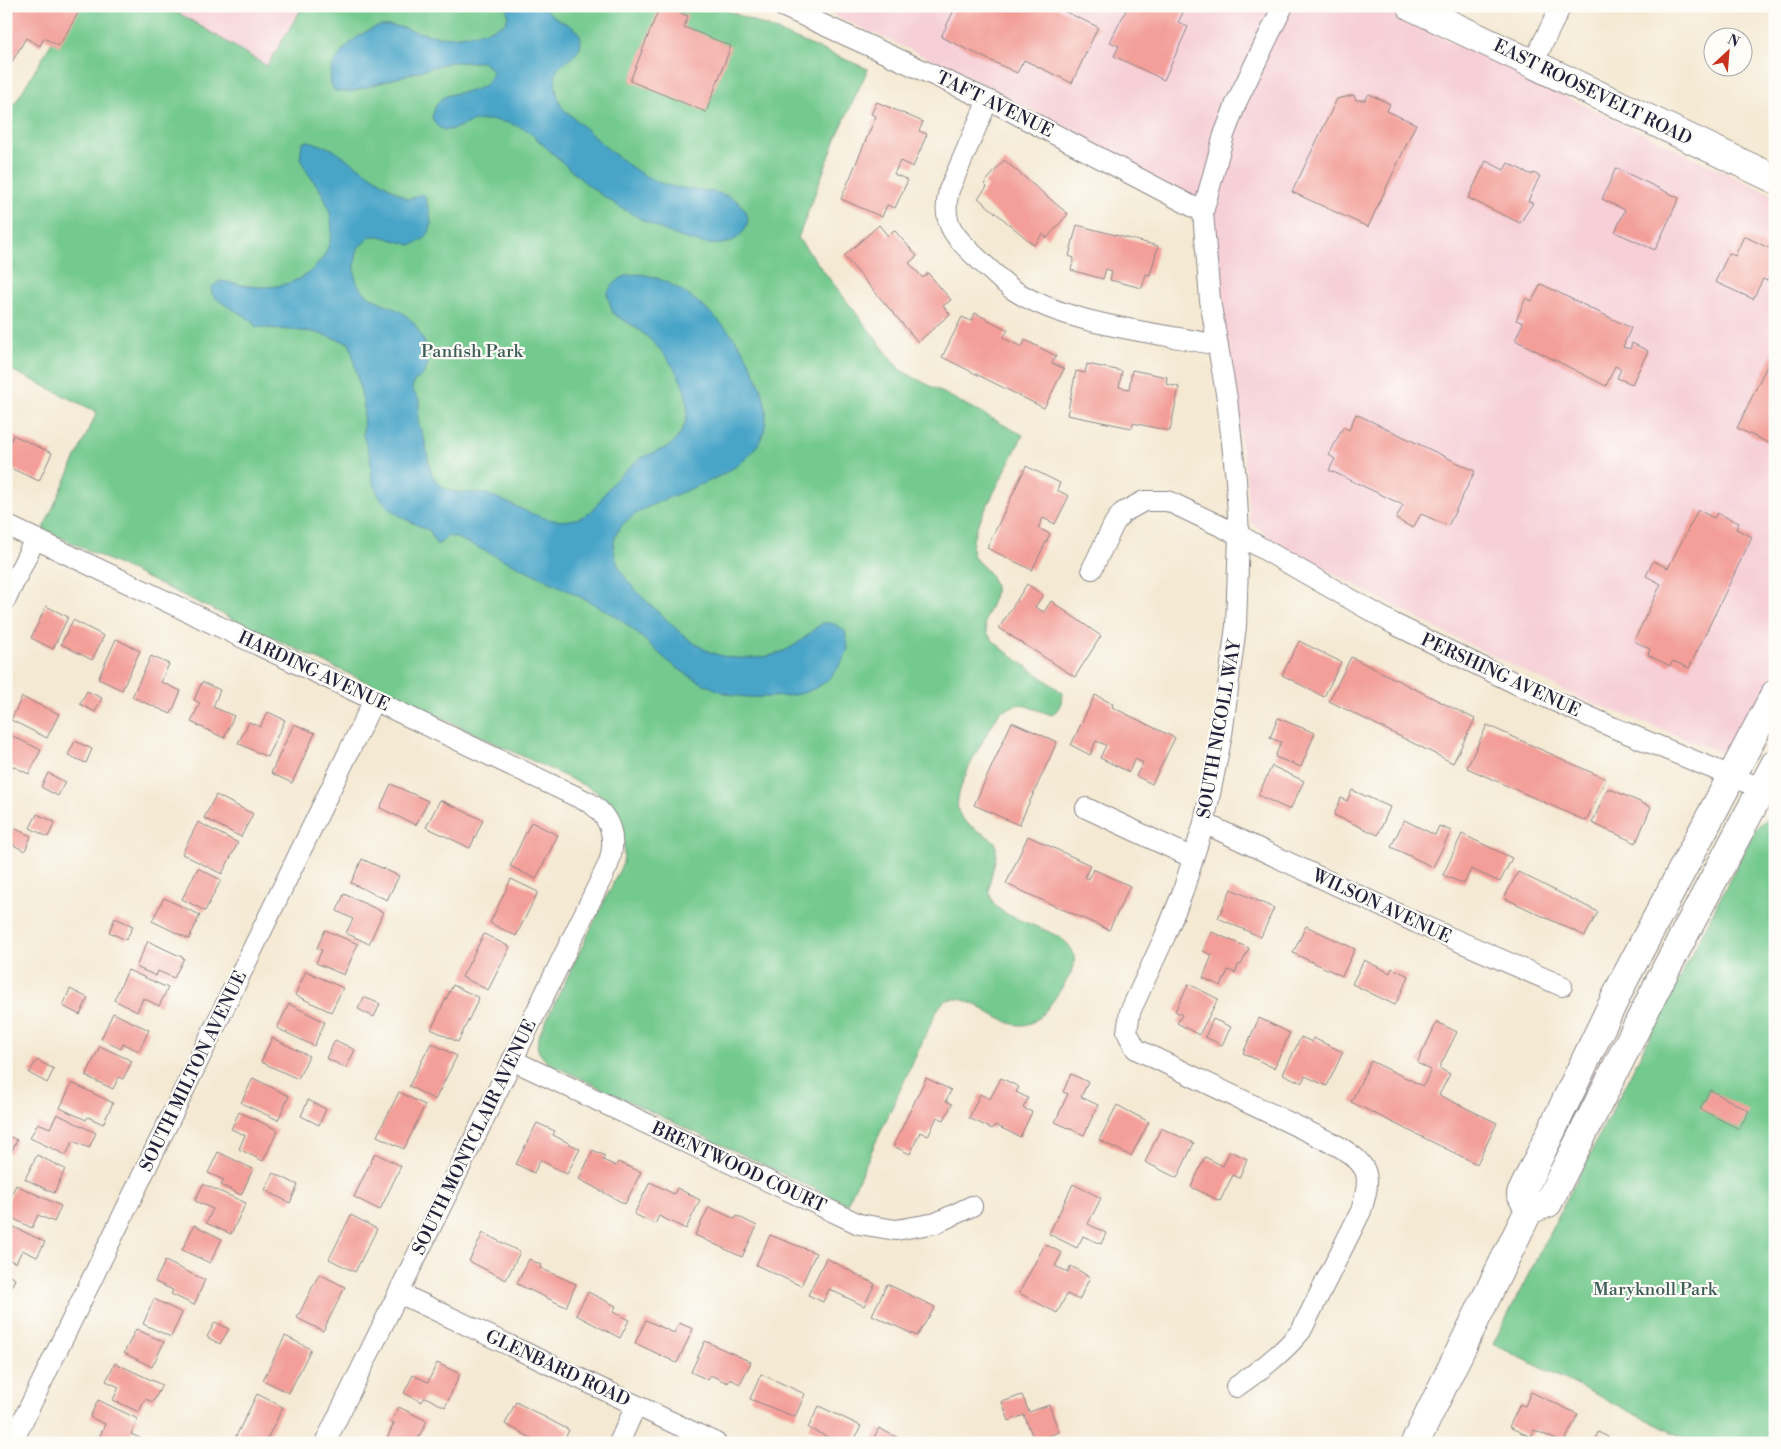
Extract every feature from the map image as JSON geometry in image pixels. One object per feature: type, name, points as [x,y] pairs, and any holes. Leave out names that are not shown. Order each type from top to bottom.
[{"type":"main road","name":"EAST ROOSEVELT ROAD","points":[[1411,6],[1775,179]]},
{"type":"main road","points":[[1529,1210],[1521,1194],[1558,1114],[1624,980],[1775,694]]},
{"type":"main road","points":[[1420,1441],[1529,1210],[1548,1203],[1667,967],[1768,792],[1775,764]]},
{"type":"street","name":"TAFT AVENUE","points":[[782,6],[988,100],[1203,212]]},
{"type":"street","name":"SOUTH NICOLL WAY","points":[[1236,1387],[1265,1367],[1301,1331],[1361,1211],[1367,1191],[1367,1173],[1357,1158],[1338,1146],[1136,1049],[1127,1032],[1130,1012],[1165,936],[1204,823],[1230,684],[1236,626],[1238,535],[1234,448],[1210,300],[1203,212],[1224,135],[1237,101],[1283,6]]},
{"type":"street","points":[[1533,63],[1561,6]]},
{"type":"street","points":[[988,100],[949,190],[945,204],[946,217],[951,230],[962,244],[1014,290],[1057,311],[1079,318],[1218,345]]},
{"type":"street","name":"PERSHING AVENUE","points":[[1092,569],[1114,524],[1127,509],[1144,501],[1168,501],[1238,535],[1394,624],[1467,660],[1604,724],[1768,792]]},
{"type":"street","name":"HARDING AVENUE","points":[[6,525],[590,803],[601,810],[611,829]]},
{"type":"street","points":[[6,599],[35,539]]},
{"type":"street","name":"SOUTH MILTON AVENUE","points":[[12,1443],[374,700]]},
{"type":"street","points":[[1086,808],[1193,858]]},
{"type":"street","name":"WILSON AVENUE","points":[[1204,823],[1417,923],[1562,986]]},
{"type":"street","name":"SOUTH MONTCLAIR AVENUE","points":[[325,1443],[608,865],[613,842],[611,829]]},
{"type":"street","name":"BRENTWOOD COURT","points":[[512,1060],[859,1224],[896,1230],[936,1223],[972,1206]]},
{"type":"street","name":"GLENBARD ROAD","points":[[399,1292],[716,1443]]},
{"type":"street","points":[[619,1443],[636,1405]]},
{"type":"shaded area","points":[[167,6],[303,6],[267,66]]},
{"type":"shaded area","points":[[813,6],[1375,6],[1775,196],[1775,670],[1733,757],[1578,697],[1442,631],[1278,544],[1250,521],[1246,476],[1216,273],[1213,212],[1080,134],[940,63]]},
{"type":"green space","name":"Panfish Park","points":[[74,6],[167,6],[267,66],[303,6],[717,6],[868,69],[837,136],[798,238],[900,370],[1023,435],[977,526],[972,549],[976,560],[990,575],[994,583],[995,595],[985,624],[990,637],[1008,653],[1062,693],[1062,700],[1059,708],[1052,715],[1020,704],[1000,711],[965,777],[957,804],[959,813],[970,826],[995,842],[996,857],[990,880],[990,895],[993,902],[1002,911],[1062,940],[1072,950],[1074,963],[1067,980],[1049,1006],[1037,1019],[1026,1025],[1003,1020],[967,1001],[956,999],[945,1001],[941,1005],[847,1204],[550,1064],[540,1053],[537,1046],[541,1031],[623,863],[624,842],[619,822],[610,805],[603,797],[594,790],[43,529],[97,412],[6,367],[6,118]]},
{"type":"green space","name":"Maryknoll Park","points":[[1775,816],[1775,1443],[1694,1443],[1493,1344],[1755,830],[1761,823]]},
{"type":"water","points":[[507,6],[541,6],[554,17],[574,28],[580,35],[580,46],[577,53],[563,64],[556,73],[557,93],[560,104],[565,110],[612,152],[637,171],[650,178],[673,187],[720,194],[739,203],[748,217],[747,226],[742,233],[729,242],[711,244],[690,240],[668,232],[624,209],[593,189],[528,131],[515,125],[501,121],[486,120],[471,122],[451,129],[445,130],[440,128],[435,124],[432,117],[438,102],[451,94],[484,86],[493,71],[483,62],[450,62],[350,92],[335,91],[331,82],[331,72],[335,61],[352,42],[372,29],[381,26],[393,26],[435,36],[467,35],[487,31],[505,23],[508,17]]},
{"type":"water","points":[[309,141],[332,149],[407,199],[420,194],[425,196],[431,219],[431,226],[426,237],[411,245],[380,236],[371,236],[358,248],[355,278],[359,286],[373,299],[406,315],[413,322],[426,345],[428,352],[427,367],[420,378],[414,381],[412,389],[420,401],[418,420],[425,442],[430,470],[435,480],[444,488],[455,492],[486,494],[543,518],[567,520],[585,516],[600,501],[610,486],[634,464],[674,442],[684,427],[687,411],[686,395],[680,379],[671,364],[648,337],[613,313],[607,294],[619,279],[635,274],[654,277],[692,298],[725,327],[745,354],[763,394],[766,411],[760,441],[741,463],[713,479],[651,505],[627,520],[615,539],[618,565],[634,588],[675,628],[707,651],[726,657],[763,657],[779,653],[795,645],[823,623],[838,626],[845,631],[848,649],[832,676],[808,691],[786,696],[743,697],[720,691],[693,678],[675,666],[628,625],[607,611],[457,538],[448,536],[439,544],[436,544],[430,531],[403,518],[389,508],[378,495],[372,479],[370,456],[363,435],[364,406],[349,343],[314,332],[256,327],[247,317],[212,294],[211,288],[220,281],[260,287],[284,284],[299,279],[312,270],[322,259],[329,246],[332,231],[330,214],[324,197],[301,158],[303,142]]},
{"type":"building","points":[[6,6],[82,6],[59,46],[44,38],[40,46],[26,38],[6,72]]},
{"type":"building","points":[[660,6],[688,16],[684,27],[731,46],[706,112],[630,81]]},
{"type":"building","points":[[956,6],[1053,6],[1098,27],[1072,83],[1024,60],[1017,73],[941,37]]},
{"type":"building","points":[[1128,6],[1168,6],[1183,13],[1178,22],[1188,27],[1164,80],[1114,56],[1119,46],[1110,42]]},
{"type":"building","points":[[1369,94],[1390,104],[1387,111],[1416,124],[1368,227],[1292,192],[1337,99],[1354,95],[1356,100],[1365,100]]},
{"type":"building","points":[[877,102],[923,122],[919,131],[927,134],[913,167],[900,161],[894,174],[908,180],[895,208],[887,205],[882,217],[841,199],[876,116],[871,114]]},
{"type":"building","points":[[1004,160],[1068,214],[1047,238],[1043,234],[1034,245],[978,198],[987,187],[984,184]]},
{"type":"building","points":[[1486,161],[1504,170],[1508,163],[1532,175],[1533,173],[1540,176],[1528,201],[1533,203],[1520,223],[1468,198]]},
{"type":"building","points":[[1616,168],[1679,198],[1655,250],[1615,232],[1625,210],[1602,199]]},
{"type":"building","points":[[879,225],[888,236],[894,230],[917,256],[909,263],[923,278],[928,273],[951,300],[943,306],[950,314],[918,342],[844,256]]},
{"type":"building","points":[[1077,225],[1158,246],[1150,275],[1146,274],[1142,288],[1110,280],[1112,271],[1106,269],[1103,279],[1071,270],[1074,258],[1069,256]]},
{"type":"building","points":[[1744,236],[1775,251],[1775,266],[1767,281],[1763,279],[1753,299],[1715,282],[1729,253],[1735,256]]},
{"type":"building","points":[[1541,284],[1631,328],[1623,347],[1630,349],[1632,343],[1648,351],[1632,384],[1617,378],[1621,369],[1615,366],[1606,386],[1515,340],[1523,323],[1516,320],[1526,298],[1532,301]]},
{"type":"building","points":[[975,313],[1008,330],[1003,338],[1022,347],[1025,340],[1056,356],[1052,363],[1064,369],[1044,408],[942,357],[962,317],[971,321]]},
{"type":"building","points":[[1775,349],[1775,446],[1737,428]]},
{"type":"building","points":[[1087,364],[1122,371],[1119,387],[1129,389],[1132,370],[1167,377],[1166,384],[1179,387],[1170,431],[1133,423],[1132,428],[1067,415],[1076,371],[1085,373]]},
{"type":"building","points":[[1356,414],[1475,471],[1448,526],[1421,514],[1413,528],[1396,519],[1403,505],[1329,470],[1335,459],[1329,455],[1343,427],[1349,430]]},
{"type":"building","points":[[13,435],[52,453],[39,481],[6,466],[6,441],[10,443]]},
{"type":"building","points":[[1026,466],[1060,483],[1057,490],[1069,496],[1055,524],[1043,518],[1038,528],[1050,534],[1032,570],[987,548]]},
{"type":"building","points":[[1698,510],[1714,518],[1717,513],[1739,523],[1736,529],[1752,537],[1689,668],[1673,661],[1670,666],[1648,655],[1650,649],[1634,641],[1661,584],[1646,576],[1653,561],[1668,568]]},
{"type":"building","points":[[1027,584],[1043,595],[1035,607],[1044,612],[1051,601],[1101,636],[1075,677],[999,628]]},
{"type":"building","points":[[46,606],[68,617],[53,649],[31,638]]},
{"type":"building","points":[[73,620],[104,636],[92,660],[61,644]]},
{"type":"building","points":[[116,639],[140,651],[122,690],[98,679]]},
{"type":"building","points":[[1299,641],[1341,662],[1324,697],[1282,675]]},
{"type":"building","points":[[151,656],[169,664],[161,682],[181,691],[171,714],[132,697]]},
{"type":"building","points":[[1351,657],[1475,719],[1453,763],[1329,701]]},
{"type":"building","points":[[202,682],[220,690],[213,707],[234,716],[224,738],[191,722],[200,703],[194,700]]},
{"type":"building","points":[[87,691],[102,698],[95,712],[80,704]]},
{"type":"building","points":[[1095,695],[1113,704],[1112,707],[1175,738],[1152,784],[1136,776],[1143,763],[1135,759],[1129,772],[1100,758],[1106,745],[1096,741],[1090,755],[1071,745]]},
{"type":"building","points":[[22,697],[59,714],[47,738],[11,720]]},
{"type":"building","points":[[268,712],[285,720],[267,757],[238,743],[249,722],[260,727]]},
{"type":"building","points":[[1278,718],[1315,733],[1301,767],[1275,757],[1281,742],[1270,738]]},
{"type":"building","points":[[1012,722],[1057,742],[1019,825],[974,805]]},
{"type":"building","points":[[294,724],[315,733],[292,783],[271,773]]},
{"type":"building","points":[[1487,725],[1606,779],[1586,821],[1467,768]]},
{"type":"building","points":[[6,733],[41,750],[29,774],[6,763]]},
{"type":"building","points":[[75,741],[92,749],[86,763],[68,755]]},
{"type":"building","points":[[1272,766],[1304,781],[1290,810],[1258,795]]},
{"type":"building","points":[[48,773],[65,782],[58,796],[41,787]]},
{"type":"building","points":[[391,784],[428,801],[416,825],[380,808]]},
{"type":"building","points":[[1608,788],[1651,807],[1636,843],[1592,823]]},
{"type":"building","points":[[1352,790],[1390,807],[1378,835],[1334,815],[1341,798],[1347,801]]},
{"type":"building","points":[[216,795],[253,814],[241,837],[204,818]]},
{"type":"building","points":[[440,800],[483,820],[470,848],[426,827]]},
{"type":"building","points":[[37,814],[55,822],[48,837],[30,828]]},
{"type":"building","points":[[1404,820],[1435,835],[1439,826],[1451,831],[1433,867],[1391,847]]},
{"type":"building","points":[[198,822],[238,843],[222,874],[182,854]]},
{"type":"building","points":[[531,822],[558,835],[536,879],[510,866]]},
{"type":"building","points":[[14,828],[31,836],[25,851],[7,842]]},
{"type":"building","points":[[1462,834],[1512,858],[1500,882],[1471,869],[1464,884],[1443,875]]},
{"type":"building","points":[[1028,836],[1090,865],[1085,877],[1089,879],[1093,869],[1130,886],[1109,930],[1006,884]]},
{"type":"building","points":[[362,859],[399,876],[387,900],[351,883]]},
{"type":"building","points":[[198,868],[221,880],[205,911],[182,899]]},
{"type":"building","points":[[1518,872],[1598,912],[1585,936],[1504,898]]},
{"type":"building","points":[[511,879],[538,892],[516,936],[490,923]]},
{"type":"building","points":[[1231,889],[1274,908],[1261,937],[1218,918]]},
{"type":"building","points":[[344,894],[383,912],[369,944],[346,933],[353,919],[337,911]]},
{"type":"building","points":[[164,898],[200,915],[189,939],[152,921]]},
{"type":"building","points":[[115,918],[133,926],[126,940],[109,932]]},
{"type":"building","points":[[1306,926],[1355,949],[1342,976],[1293,953]]},
{"type":"building","points":[[325,930],[358,944],[344,975],[316,963],[322,950],[317,948]]},
{"type":"building","points":[[1212,932],[1249,948],[1235,973],[1228,970],[1221,986],[1203,978],[1212,955],[1203,951]]},
{"type":"building","points":[[484,934],[510,947],[488,990],[462,977]]},
{"type":"building","points":[[148,941],[184,958],[174,978],[158,971],[156,976],[136,967]]},
{"type":"building","points":[[1364,960],[1390,973],[1392,968],[1409,976],[1395,1005],[1352,984]]},
{"type":"building","points":[[128,970],[168,988],[159,1006],[143,998],[137,1012],[114,1000]]},
{"type":"building","points":[[306,971],[343,988],[331,1012],[295,995]]},
{"type":"building","points":[[1189,984],[1218,999],[1199,1035],[1177,1023],[1182,1015],[1175,1011]]},
{"type":"building","points":[[453,985],[479,998],[458,1042],[431,1029]]},
{"type":"building","points":[[70,989],[88,998],[80,1015],[63,1006]]},
{"type":"building","points":[[364,997],[380,1004],[374,1017],[358,1009]]},
{"type":"building","points":[[289,1004],[325,1022],[314,1046],[277,1028]]},
{"type":"building","points":[[113,1013],[149,1030],[139,1051],[123,1044],[121,1049],[101,1039]]},
{"type":"building","points":[[1259,1018],[1290,1033],[1274,1068],[1243,1053]]},
{"type":"building","points":[[1213,1019],[1231,1027],[1222,1045],[1205,1037]]},
{"type":"building","points":[[1437,1022],[1457,1032],[1439,1068],[1450,1074],[1439,1095],[1497,1123],[1477,1164],[1351,1102],[1371,1061],[1423,1086],[1431,1070],[1417,1063]]},
{"type":"building","points":[[1301,1037],[1312,1042],[1313,1038],[1343,1052],[1327,1086],[1305,1076],[1302,1083],[1283,1074]]},
{"type":"building","points":[[272,1038],[309,1056],[298,1079],[261,1062]]},
{"type":"building","points":[[335,1040],[355,1050],[346,1068],[326,1058]]},
{"type":"building","points":[[431,1043],[457,1056],[435,1100],[409,1086]]},
{"type":"building","points":[[100,1046],[132,1061],[123,1079],[119,1077],[113,1089],[86,1076]]},
{"type":"building","points":[[37,1060],[54,1069],[47,1083],[29,1073]]},
{"type":"building","points":[[1071,1074],[1088,1082],[1081,1097],[1098,1105],[1084,1135],[1055,1122],[1068,1094],[1063,1092]]},
{"type":"building","points":[[253,1078],[289,1096],[278,1120],[241,1103]]},
{"type":"building","points":[[926,1078],[951,1090],[946,1101],[952,1104],[944,1120],[937,1117],[928,1136],[920,1132],[910,1154],[893,1146]]},
{"type":"building","points":[[1001,1078],[1019,1087],[1016,1092],[1028,1098],[1023,1108],[1032,1112],[1020,1137],[995,1125],[992,1129],[969,1118],[980,1094],[990,1099]]},
{"type":"building","points":[[72,1083],[113,1103],[103,1124],[88,1117],[86,1120],[60,1108]]},
{"type":"building","points":[[1710,1090],[1749,1111],[1739,1129],[1700,1109]]},
{"type":"building","points":[[399,1092],[425,1105],[404,1149],[377,1136]]},
{"type":"building","points":[[308,1100],[326,1109],[319,1125],[301,1116]]},
{"type":"building","points":[[1117,1105],[1149,1122],[1131,1156],[1099,1140]]},
{"type":"building","points":[[239,1112],[278,1130],[263,1161],[239,1149],[245,1135],[231,1129]]},
{"type":"building","points":[[57,1114],[96,1133],[89,1148],[73,1141],[66,1155],[30,1138],[38,1123],[50,1128]]},
{"type":"building","points":[[537,1123],[555,1131],[553,1135],[580,1149],[567,1174],[540,1160],[534,1173],[516,1164]]},
{"type":"building","points":[[1161,1128],[1194,1143],[1177,1178],[1145,1162]]},
{"type":"building","points":[[6,1135],[17,1140],[10,1154],[6,1152]]},
{"type":"building","points":[[593,1150],[605,1156],[603,1160],[616,1166],[618,1162],[641,1172],[625,1204],[579,1179]]},
{"type":"building","points":[[1230,1151],[1247,1159],[1239,1178],[1233,1175],[1220,1201],[1191,1187],[1205,1157],[1223,1166]]},
{"type":"building","points":[[218,1152],[253,1169],[241,1195],[221,1185],[224,1180],[208,1173]]},
{"type":"building","points":[[375,1153],[401,1166],[380,1210],[354,1197]]},
{"type":"building","points":[[37,1155],[65,1169],[54,1193],[25,1179]]},
{"type":"building","points":[[274,1173],[298,1185],[290,1203],[265,1190]]},
{"type":"building","points":[[650,1182],[674,1194],[677,1188],[700,1200],[686,1229],[659,1216],[655,1224],[634,1214]]},
{"type":"building","points":[[203,1184],[246,1203],[231,1234],[206,1223],[213,1209],[195,1201]]},
{"type":"building","points":[[1073,1184],[1101,1198],[1088,1224],[1106,1233],[1101,1244],[1083,1236],[1077,1248],[1049,1234]]},
{"type":"building","points":[[16,1185],[61,1206],[54,1222],[38,1215],[32,1228],[6,1215],[6,1205]]},
{"type":"building","points":[[709,1207],[735,1219],[737,1216],[757,1226],[742,1257],[695,1235]]},
{"type":"building","points":[[351,1215],[377,1229],[355,1272],[329,1259]]},
{"type":"building","points":[[6,1223],[45,1242],[37,1257],[22,1250],[16,1263],[6,1258]]},
{"type":"building","points":[[194,1225],[222,1239],[210,1263],[182,1250]]},
{"type":"building","points":[[483,1233],[520,1252],[506,1280],[469,1261]]},
{"type":"building","points":[[770,1235],[816,1253],[801,1286],[756,1265]]},
{"type":"building","points":[[1045,1244],[1062,1253],[1055,1266],[1068,1272],[1071,1266],[1090,1277],[1079,1300],[1067,1294],[1057,1313],[1019,1293]]},
{"type":"building","points":[[826,1258],[875,1284],[864,1306],[829,1289],[823,1302],[808,1295]]},
{"type":"building","points":[[529,1259],[541,1265],[540,1268],[576,1284],[566,1307],[517,1284]]},
{"type":"building","points":[[165,1261],[205,1280],[194,1305],[171,1294],[173,1290],[155,1282]]},
{"type":"building","points":[[6,1274],[15,1279],[6,1298]]},
{"type":"building","points":[[319,1274],[345,1287],[323,1331],[297,1318]]},
{"type":"building","points":[[887,1284],[935,1307],[917,1336],[872,1315]]},
{"type":"building","points":[[588,1292],[616,1306],[613,1312],[629,1320],[620,1338],[576,1315]]},
{"type":"building","points":[[154,1299],[182,1313],[171,1337],[143,1324]]},
{"type":"building","points":[[646,1320],[674,1333],[679,1323],[693,1329],[677,1363],[635,1343]]},
{"type":"building","points":[[215,1322],[229,1329],[220,1344],[207,1337]]},
{"type":"building","points":[[136,1329],[164,1342],[152,1367],[124,1353]]},
{"type":"building","points":[[285,1336],[311,1349],[289,1393],[263,1380]]},
{"type":"building","points":[[705,1341],[751,1362],[740,1384],[730,1379],[728,1383],[710,1375],[708,1380],[691,1372]]},
{"type":"building","points":[[115,1363],[162,1385],[153,1402],[145,1399],[139,1412],[113,1400],[119,1387],[106,1381]]},
{"type":"building","points":[[437,1363],[460,1374],[445,1407],[425,1397],[422,1402],[404,1393],[413,1375],[428,1382]]},
{"type":"building","points":[[761,1374],[805,1394],[795,1417],[750,1399]]},
{"type":"building","points":[[1531,1392],[1578,1414],[1564,1443],[1534,1430],[1531,1437],[1509,1427],[1520,1404],[1525,1406]]},
{"type":"building","points":[[257,1394],[283,1407],[265,1443],[244,1443],[235,1438]]},
{"type":"building","points":[[1022,1395],[1029,1412],[1049,1405],[1059,1432],[1035,1442],[1024,1415],[1009,1421],[1002,1402]]},
{"type":"building","points":[[98,1400],[138,1419],[131,1434],[144,1440],[142,1443],[110,1443],[99,1438],[105,1424],[90,1417]]},
{"type":"building","points":[[516,1402],[569,1430],[563,1443],[541,1443],[505,1424]]},
{"type":"building","points":[[819,1406],[861,1426],[853,1443],[841,1443],[808,1428]]},
{"type":"building","points":[[399,1407],[427,1421],[416,1443],[385,1443],[394,1423],[391,1422]]},
{"type":"building","points":[[879,1428],[907,1443],[871,1443]]},
{"type":"building","points":[[1598,1432],[1620,1443],[1594,1443]]}]
